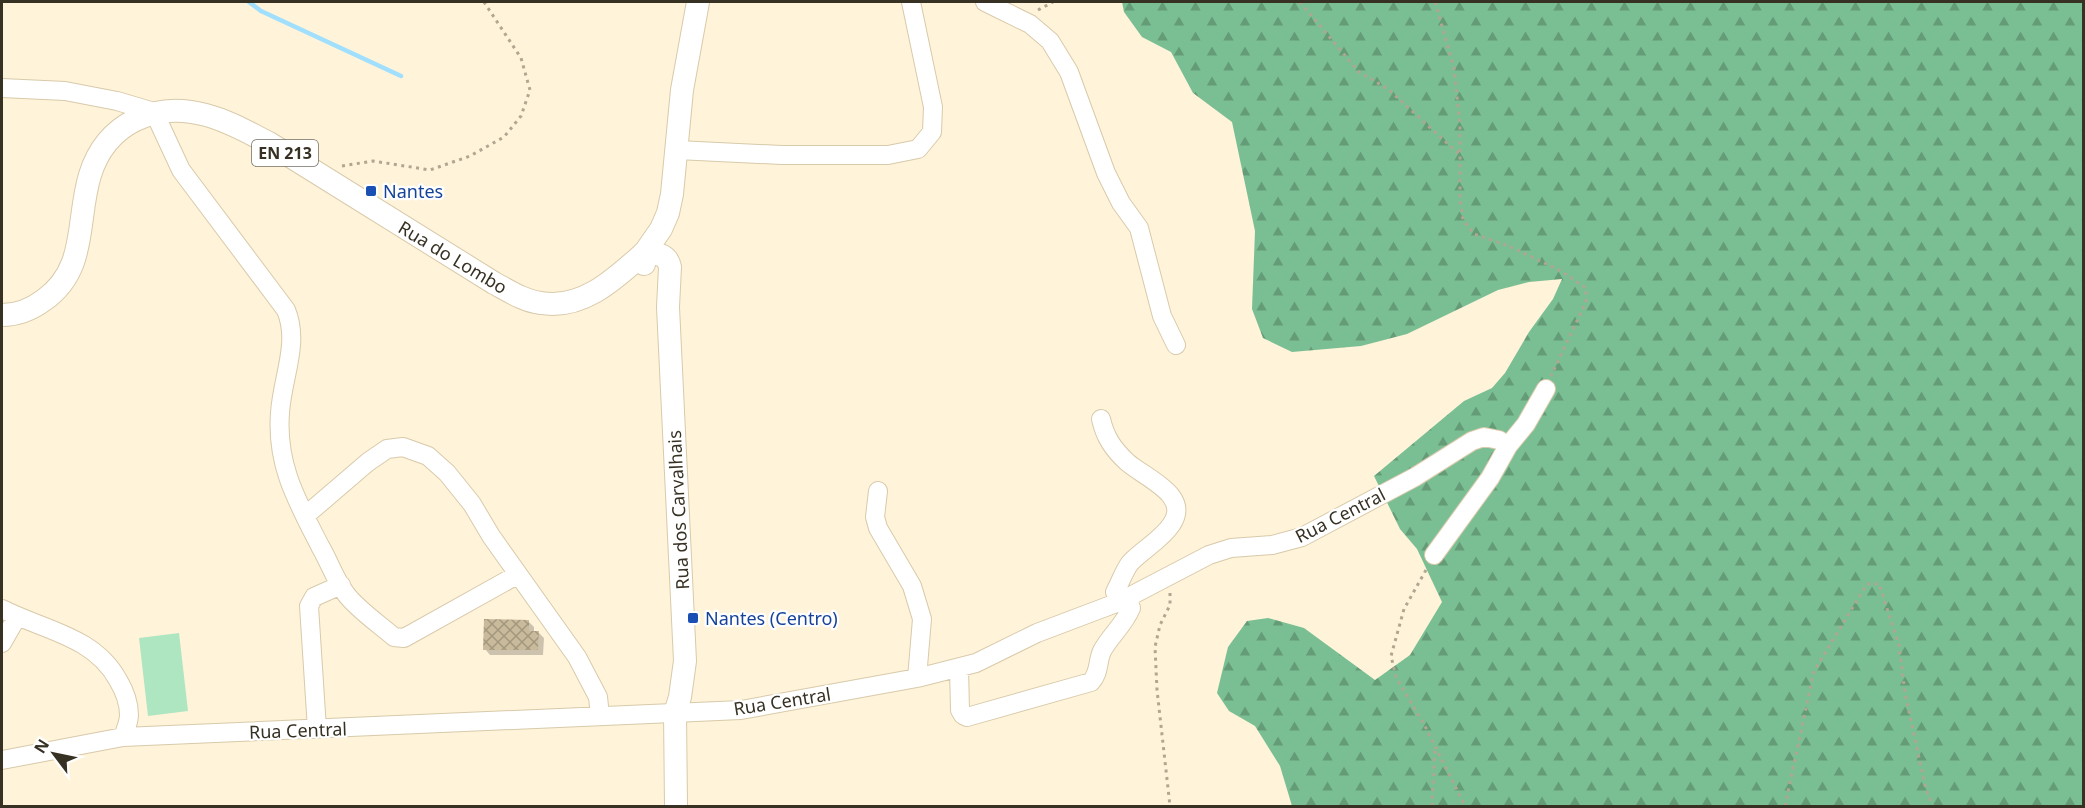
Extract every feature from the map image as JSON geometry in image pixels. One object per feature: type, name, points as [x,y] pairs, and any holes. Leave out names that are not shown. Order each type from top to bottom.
[{"type":"main road","name":"EN 213","points":[[650,266],[668,213],[682,90],[698,2]]},
{"type":"main road","name":"Rua do Lombo","points":[[2,315],[34,307],[55,292],[71,269],[79,243],[89,177],[96,156],[107,140],[122,127],[154,112],[185,111],[205,114],[230,123],[269,143],[520,297],[540,303],[560,304],[582,298],[650,266]]},
{"type":"main road","name":"Rua dos Carvalhais","points":[[650,266],[668,307],[685,661],[680,697],[675,713],[676,807]]},
{"type":"street","points":[[676,150],[782,155],[888,155],[918,149],[932,132],[933,107],[911,2]]},
{"type":"street","points":[[985,2],[1030,24],[1050,41],[1069,72],[1120,203],[1139,228],[1162,316],[1176,345]]},
{"type":"street","points":[[2,88],[65,91],[117,101],[154,112],[181,170],[286,310],[291,322],[292,335],[278,438],[283,463],[291,489],[347,596],[399,639],[517,575]]},
{"type":"street","points":[[1434,555],[1490,478],[1508,446],[1526,424],[1546,389]]},
{"type":"street","points":[[959,668],[960,710],[968,717],[1091,682],[1096,675],[1104,648],[1125,622],[1131,608],[1115,592],[1129,565],[1171,526],[1177,514],[1176,504],[1169,492],[1141,473],[1112,446],[1104,433],[1101,419]]},
{"type":"street","name":"Rua Central","points":[[2,760],[123,737],[741,710],[916,678],[976,663],[1037,633],[1123,600],[1209,555],[1231,548],[1272,545],[1302,537],[1415,477],[1472,441],[1484,437],[1498,440],[1508,446]]},
{"type":"street","points":[[305,516],[368,462],[387,449],[404,447],[428,456],[447,473],[472,504],[490,536],[577,657],[598,697],[600,716]]},
{"type":"street","points":[[878,491],[875,518],[878,528],[912,586],[922,619],[916,678]]},
{"type":"street","points":[[317,729],[309,606],[314,597],[341,585]]},
{"type":"street","points":[[2,644],[9,613],[78,641],[98,653],[125,692],[130,716],[123,737]]},
{"type":"path","points":[[313,171],[372,161],[430,170],[470,156],[504,137],[520,116],[530,90],[521,58],[484,2]]},
{"type":"path","points":[[1300,2],[1359,72],[1388,89],[1460,155]]},
{"type":"path","points":[[1435,2],[1454,68],[1460,124],[1460,199],[1463,220],[1474,234],[1509,246],[1561,271],[1586,288],[1586,302],[1546,389]]},
{"type":"path","points":[[1434,555],[1404,609],[1391,656],[1396,677],[1465,807]]},
{"type":"path","points":[[1163,579],[1170,594],[1170,606],[1160,625],[1155,646],[1157,690],[1170,807]]},
{"type":"path","points":[[1785,807],[1814,671],[1867,584],[1879,584],[1899,645],[1907,704],[1926,790],[1933,807]]},
{"type":"path","points":[[1432,807],[1435,747]]},
{"type":"green space","points":[[1122,2],[2083,2],[2083,806],[1292,806],[1280,766],[1255,726],[1229,711],[1217,693],[1228,647],[1247,621],[1268,618],[1304,628],[1375,680],[1410,655],[1442,602],[1417,549],[1400,529],[1374,476],[1464,401],[1492,388],[1505,373],[1529,332],[1553,299],[1562,279],[1529,282],[1498,290],[1407,334],[1361,346],[1292,352],[1263,338],[1252,309],[1255,231],[1232,122],[1193,93],[1171,52],[1142,37],[1124,12]]},
{"type":"green space","points":[[179,633],[188,711],[148,716],[139,638]]},
{"type":"building","points":[[484,619],[529,620],[529,631],[539,631],[538,650],[483,650]]},
{"type":"waterway","points":[[249,2],[261,11],[401,76]]},
{"type":"place","name":"Nantes","points":[[371,191]]},
{"type":"place","name":"Nantes (Centro)","points":[[693,618]]}]
